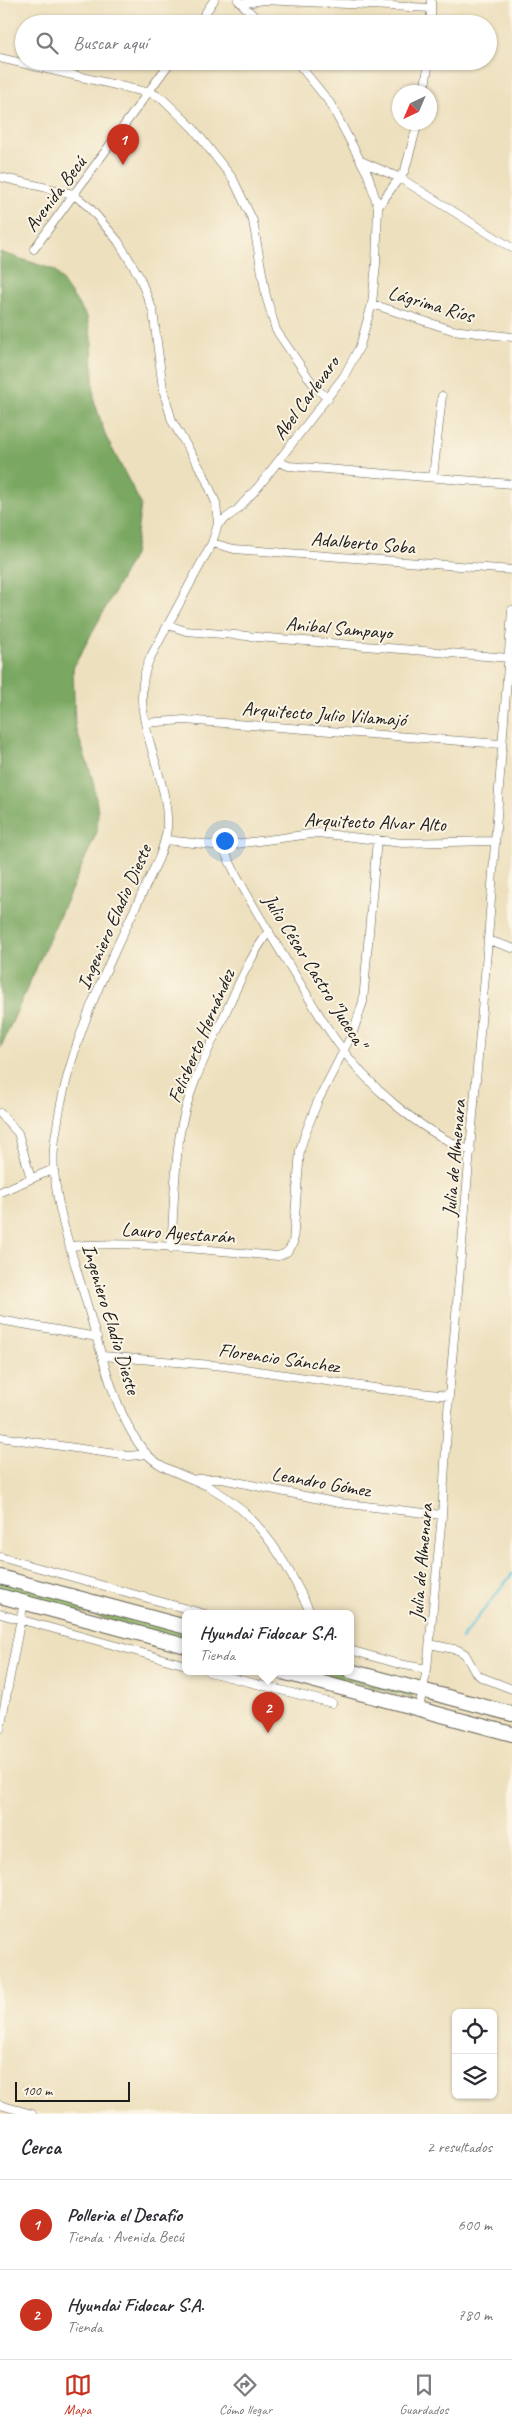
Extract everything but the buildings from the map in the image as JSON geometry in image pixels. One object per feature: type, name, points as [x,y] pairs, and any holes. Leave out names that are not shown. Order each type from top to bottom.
[{"type":"highway","points":[[0,1577],[182,1625]]},
{"type":"highway","points":[[0,1596],[182,1645]]},
{"type":"highway","points":[[354,1672],[512,1714]]},
{"type":"highway","points":[[293,1675],[512,1734]]},
{"type":"street","points":[[204,15],[214,0]]},
{"type":"street","points":[[240,2],[263,0],[431,4]]},
{"type":"street","points":[[240,2],[253,15]]},
{"type":"street","points":[[0,58],[15,62]]},
{"type":"street","points":[[51,70],[149,93],[163,99],[178,112],[210,148],[233,179],[253,221],[266,296],[276,330],[309,380],[328,399]]},
{"type":"street","name":"Avenida Becú","points":[[34,249],[165,70]]},
{"type":"street","points":[[303,70],[330,103],[363,162],[378,207]]},
{"type":"street","points":[[425,85],[428,70]]},
{"type":"street","points":[[378,207],[405,170],[416,130]]},
{"type":"street","points":[[363,162],[400,178],[512,248]]},
{"type":"street","points":[[0,177],[73,194]]},
{"type":"street","name":"Ingeniero Eladio Dieste","points":[[73,194],[89,208],[118,241],[139,276],[154,319],[167,408],[178,433],[212,492],[219,514],[212,543],[144,674],[142,696],[145,723],[164,799],[166,816],[165,840],[159,858],[122,937],[72,1056],[56,1134],[54,1169],[58,1195],[96,1337],[126,1419],[147,1454],[165,1468],[195,1480],[228,1498],[261,1529],[290,1572],[309,1610]]},
{"type":"street","name":"Abel Carlevaro","points":[[218,524],[237,510],[280,462],[328,399],[353,362],[372,304],[376,264],[378,207]]},
{"type":"street","name":"Lágrima Ríos","points":[[372,304],[452,330],[512,337]]},
{"type":"street","points":[[433,477],[442,396]]},
{"type":"street","points":[[280,462],[289,466],[512,484]]},
{"type":"street","name":"Adalberto Soba","points":[[212,543],[234,549],[512,570]]},
{"type":"street","name":"Julia de Almenara","points":[[419,1708],[430,1644],[442,1515],[449,1396],[488,940],[501,744],[509,693],[512,610]]},
{"type":"street","name":"Anibal Sampayo","points":[[168,625],[186,631],[509,658]]},
{"type":"street","name":"Arquitecto Julio Vilamajó","points":[[145,723],[184,720],[501,744]]},
{"type":"street","name":"Arquitecto Alvar Alto","points":[[165,840],[222,846],[318,833],[402,843],[495,841]]},
{"type":"street","points":[[345,1052],[359,1016],[365,986],[377,839]]},
{"type":"street","name":"Julio César Castro \"Juceca\"","points":[[222,846],[269,932],[345,1052],[377,1087],[415,1121],[444,1140],[471,1151]]},
{"type":"street","name":"Felisberto Hernández","points":[[171,1248],[180,1133],[185,1111],[195,1081],[215,1034],[258,946],[269,932]]},
{"type":"street","points":[[488,940],[512,948]]},
{"type":"street","name":"Lauro Ayestarán","points":[[71,1246],[94,1244],[284,1255],[293,1243],[300,1158],[305,1134],[317,1103],[345,1052]]},
{"type":"street","points":[[0,1113],[18,1133],[31,1179]]},
{"type":"street","points":[[0,1192],[54,1169]]},
{"type":"street","points":[[0,1320],[96,1337]]},
{"type":"street","name":"Florencio Sánchez","points":[[103,1356],[224,1366],[381,1389],[449,1396]]},
{"type":"street","points":[[0,1437],[119,1454],[147,1454]]},
{"type":"street","name":"Leandro Gómez","points":[[195,1480],[222,1479],[339,1503],[442,1515]]},
{"type":"street","points":[[0,1557],[191,1610]]},
{"type":"street","points":[[0,1729],[24,1602]]},
{"type":"street","points":[[0,1614],[182,1664]]},
{"type":"street","points":[[430,1644],[458,1650],[465,1654],[475,1672],[481,1677],[512,1689]]},
{"type":"street","points":[[354,1651],[398,1664],[427,1668]]},
{"type":"street","points":[[221,1675],[332,1703]]},
{"type":"street","points":[[0,2105],[32,2114]]},
{"type":"green space","points":[[0,252],[55,270],[87,317],[92,343],[94,400],[106,437],[141,504],[134,555],[73,668],[75,726],[93,780],[98,811],[97,832],[0,1049]]},
{"type":"green space","points":[[0,1581],[182,1630],[182,1639],[0,1590]]},
{"type":"green space","points":[[328,1675],[348,1675],[411,1692],[413,1695],[410,1697]]},
{"type":"green space","points":[[430,1698],[512,1719],[512,1724],[431,1702]]},
{"type":"waterway","points":[[461,1639],[512,1574]]},
{"type":"place","name":"Polleria el Desafío","points":[[123,165]]},
{"type":"place","name":"Hyundai Fidocar S.A.","points":[[268,1733]]}]
